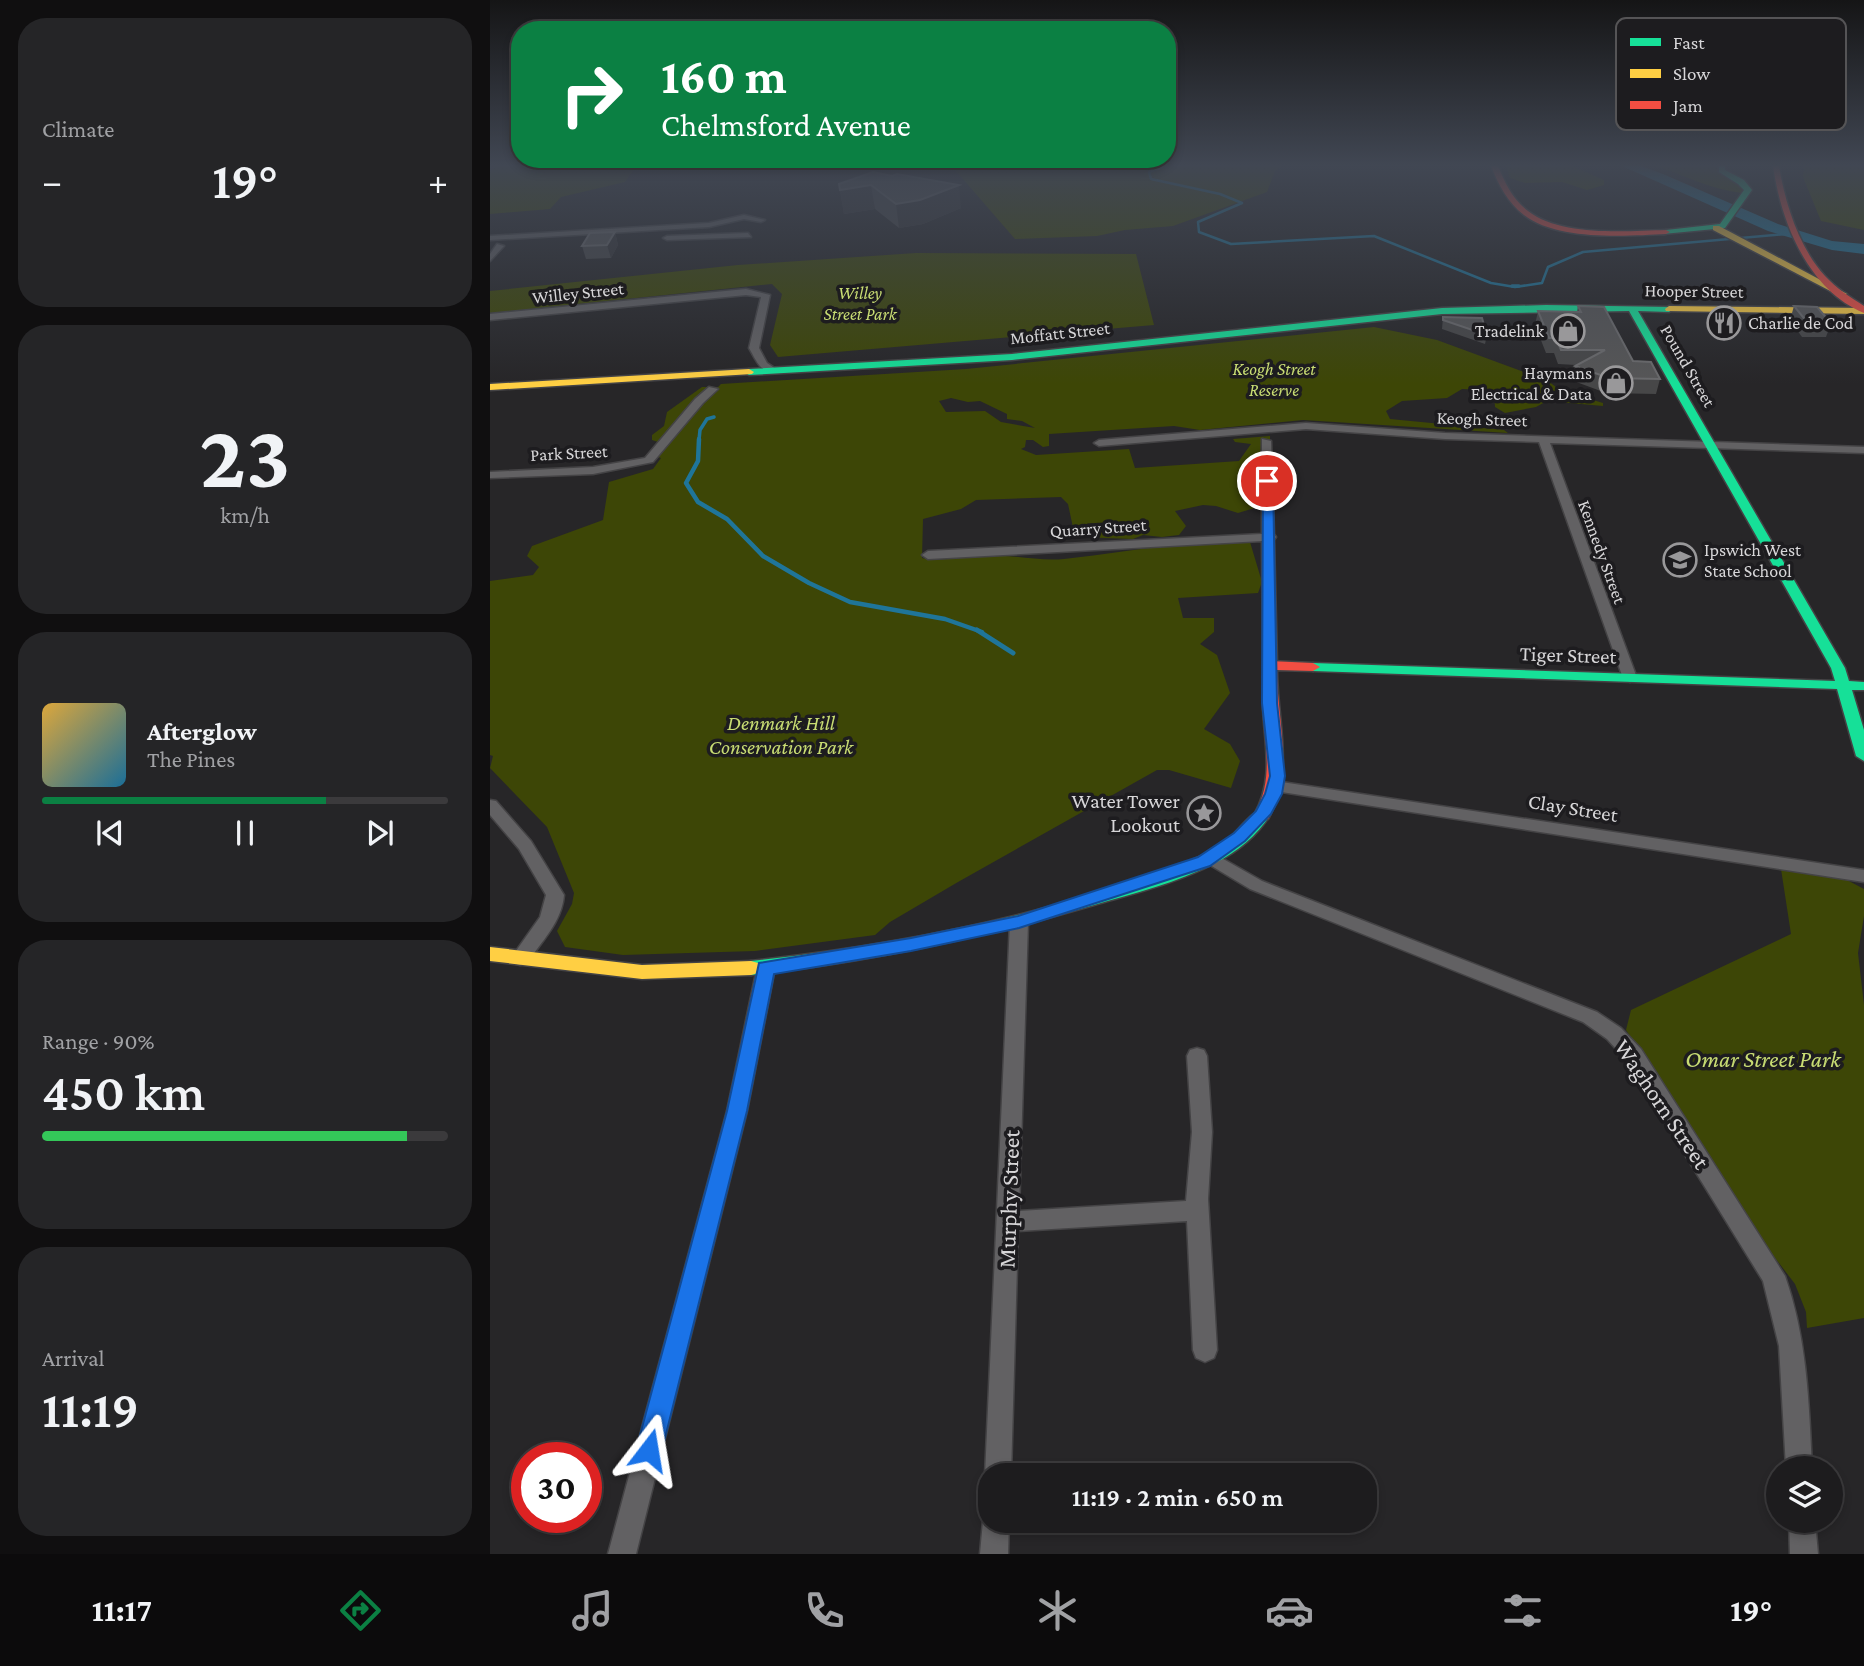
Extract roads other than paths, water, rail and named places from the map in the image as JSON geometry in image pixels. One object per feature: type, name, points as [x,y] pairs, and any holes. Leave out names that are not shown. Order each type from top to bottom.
[{"type":"main road","points":[[1737,239],[1852,296]]},
{"type":"main road","points":[[1806,239],[1818,273],[1852,296],[1864,312]]},
{"type":"main road","points":[[1756,311],[1829,306],[1852,296]]},
{"type":"main road","name":"Moffatt Street","points":[[490,387],[1063,352],[1441,311],[1632,309]]},
{"type":"main road","name":"Hooper Street","points":[[1632,309],[1864,312]]},
{"type":"main road","name":"Pound Street","points":[[1632,309],[1838,668],[1864,756]]},
{"type":"main road","name":"Hooper Street","points":[[1756,311],[1835,314],[1864,312]]},
{"type":"main road","points":[[1835,314],[1864,321]]},
{"type":"main road","points":[[490,954],[597,968],[652,971],[766,968],[911,944],[1019,922],[1180,871],[1211,858],[1240,837],[1262,814],[1275,786],[1278,776],[1269,703],[1270,665]]},
{"type":"main road","name":"Tiger Street","points":[[1270,665],[1864,686]]},
{"type":"street","points":[[490,246],[642,239]]},
{"type":"street","points":[[655,239],[664,239]]},
{"type":"street","points":[[490,259],[500,246]]},
{"type":"street","name":"Willey Street","points":[[490,317],[753,292],[766,295],[754,348],[763,365],[773,371]]},
{"type":"street","name":"Park Street","points":[[490,475],[616,468],[649,460],[699,401],[713,390]]},
{"type":"street","name":"Keogh Street","points":[[1099,443],[1306,426],[1445,436],[1864,450]]},
{"type":"street","name":"Kennedy Street","points":[[1543,438],[1630,678]]},
{"type":"street","points":[[1266,441],[1270,537],[1270,665]]},
{"type":"street","name":"Quarry Street","points":[[928,555],[1270,537]]},
{"type":"street","name":"Clay Street","points":[[1275,786],[1864,876]]},
{"type":"street","points":[[490,805],[525,845],[555,895],[551,915],[520,958]]},
{"type":"street","name":"Waghorn Street","points":[[1211,858],[1256,885],[1590,1017],[1607,1026],[1621,1040],[1634,1055],[1773,1276],[1784,1302],[1789,1330],[1797,1456]]},
{"type":"street","name":"Murphy Street","points":[[998,1463],[1019,922]]},
{"type":"street","points":[[622,1554],[737,1111],[766,968]]},
{"type":"street","points":[[1197,1056],[1202,1132],[1197,1210],[1205,1350]]},
{"type":"street","points":[[1008,1222],[1197,1210]]},
{"type":"street","points":[[994,1554],[995,1533]]},
{"type":"street","points":[[1803,1533],[1804,1554]]},
{"type":"waterway","points":[[1216,239],[1231,244],[1329,239]]},
{"type":"waterway","points":[[1380,239],[1491,283],[1515,287],[1542,283],[1548,267],[1583,252],[1735,239]]},
{"type":"waterway","points":[[1804,239],[1864,249]]},
{"type":"waterway","points":[[1512,286],[1519,286]]},
{"type":"waterway","points":[[699,440],[700,430],[707,419],[714,417]]},
{"type":"waterway","points":[[699,439],[698,461],[686,483],[698,502],[727,519],[763,556],[809,583],[850,602],[945,619],[978,631]]},
{"type":"waterway","points":[[978,631],[982,632]]},
{"type":"waterway","points":[[978,631],[1013,653]]},
{"type":"place","name":"Charlie de Cod","points":[[1724,323]]},
{"type":"place","name":"Tradelink","points":[[1568,331]]},
{"type":"place","name":"Haymans Electrical & Data","points":[[1616,383]]},
{"type":"place","name":"Ipswich West State School","points":[[1680,560]]},
{"type":"place","name":"Water Tower Lookout","points":[[1204,813]]},
{"type":"park label","name":"Willey Street Park","points":[[860,303]]},
{"type":"park label","name":"Keogh Street Reserve","points":[[1274,379]]},
{"type":"park label","name":"Denmark Hill Conservation Park","points":[[781,735]]},
{"type":"park label","name":"Omar Street Park","points":[[1763,1059]]}]
